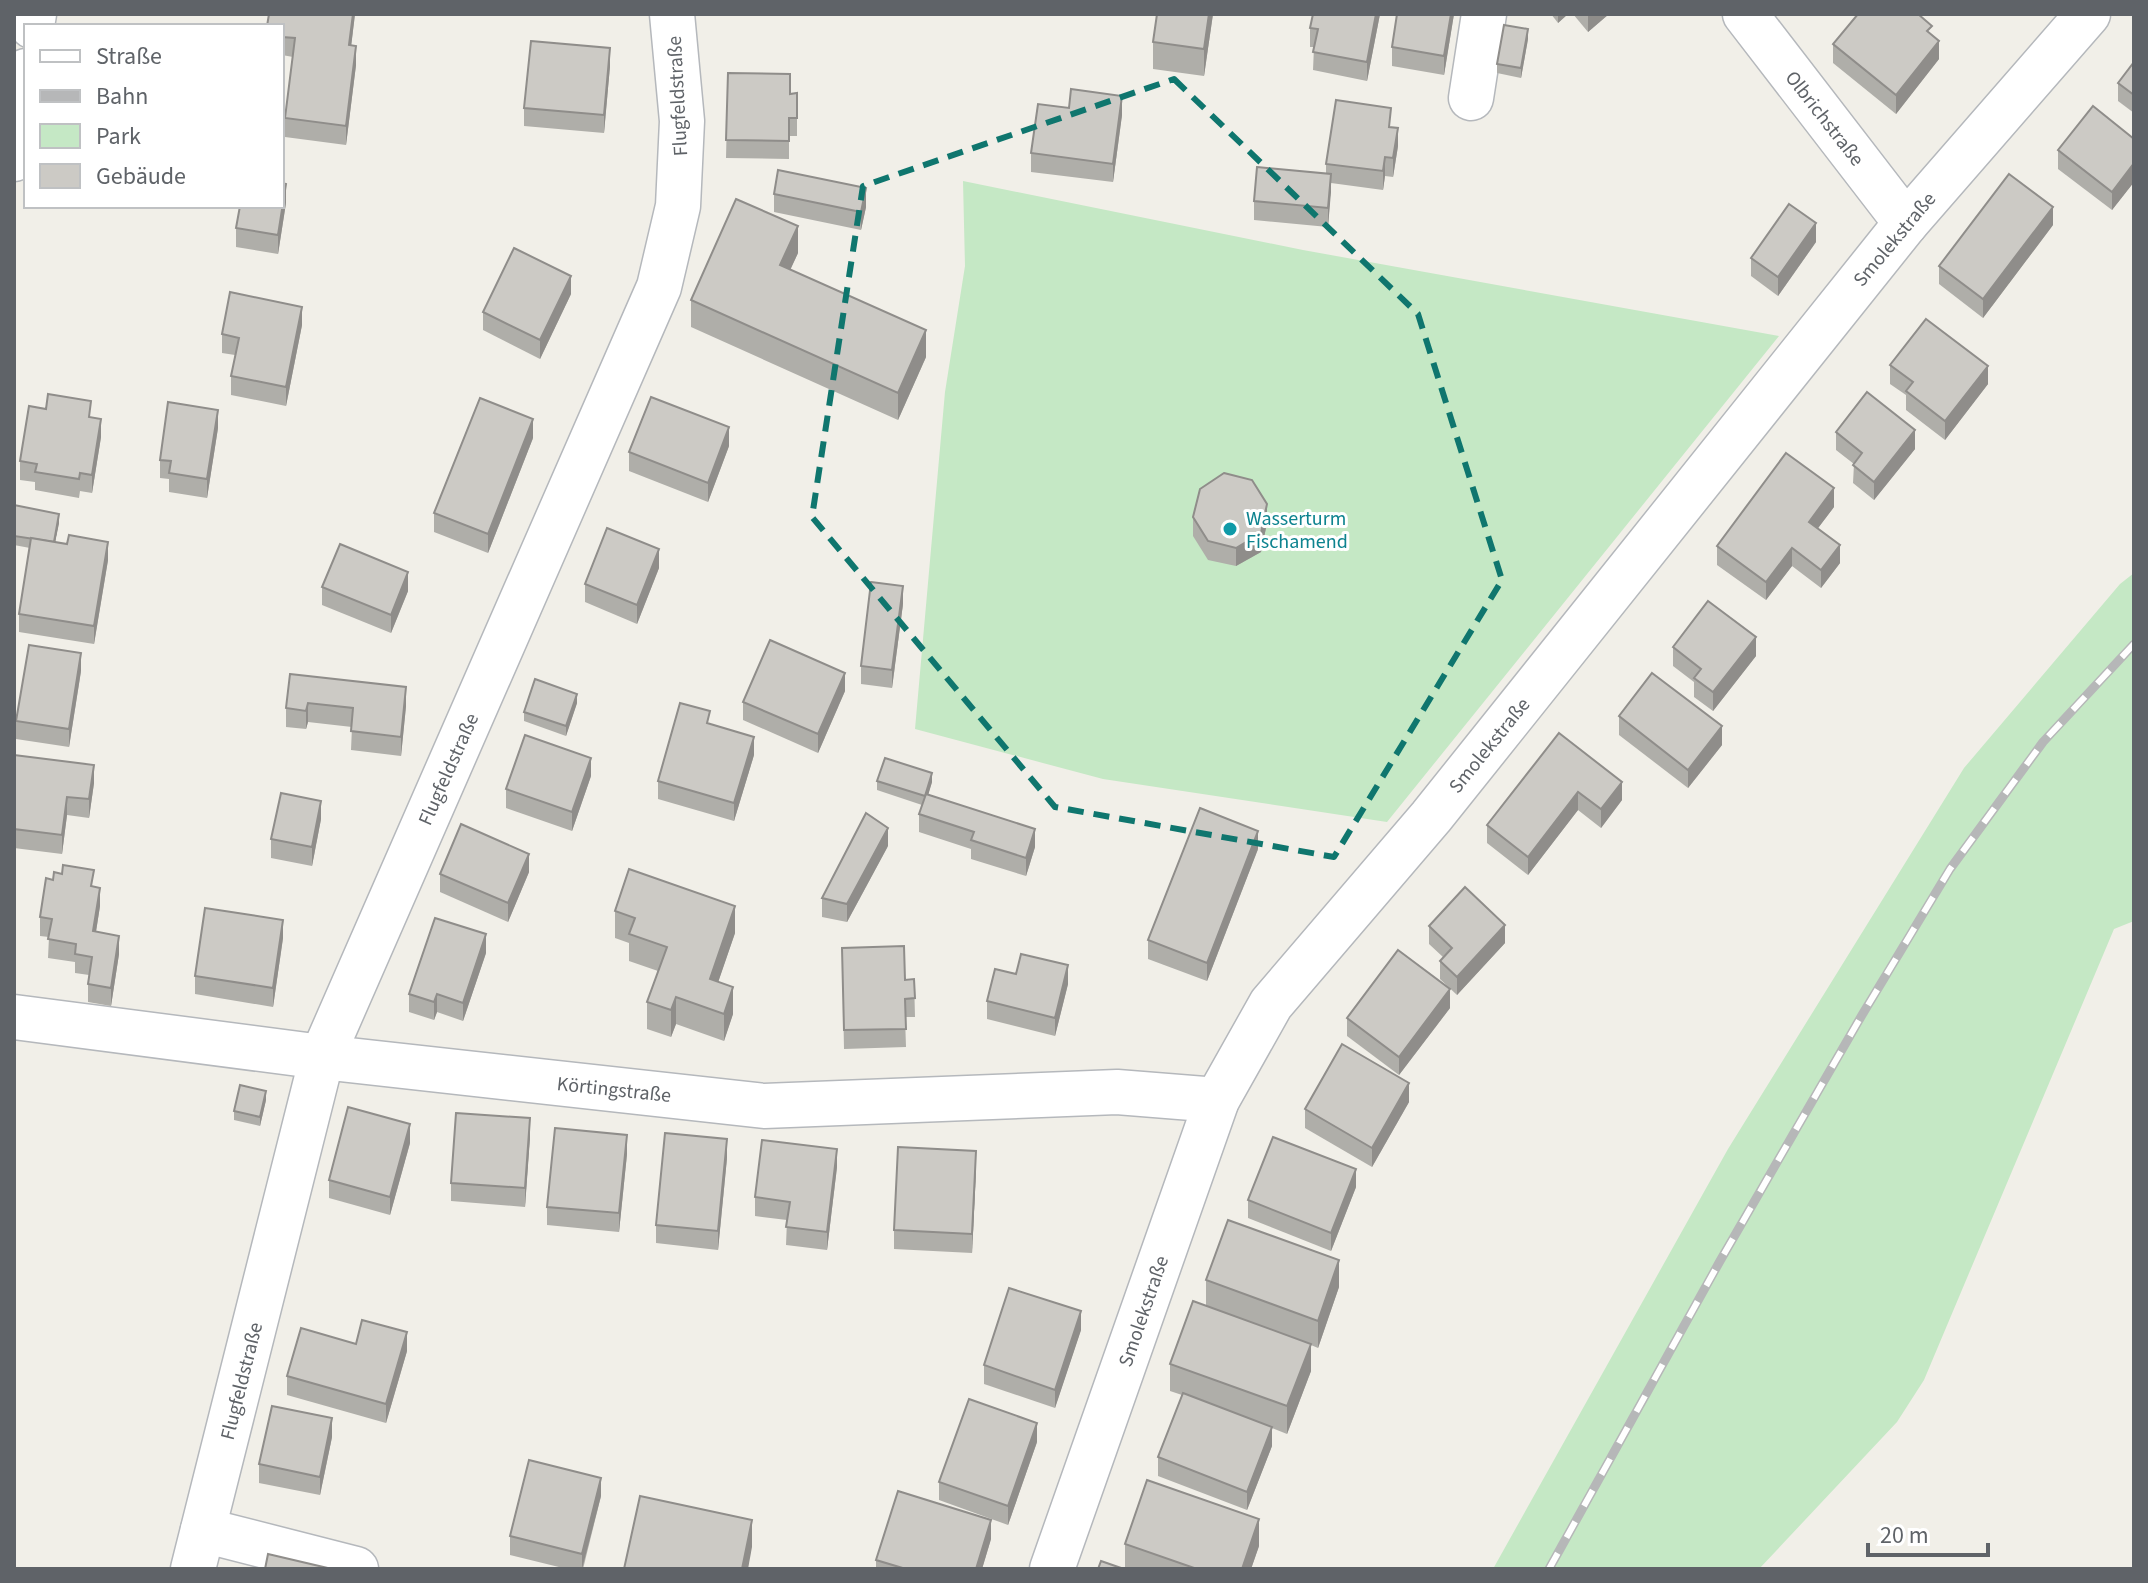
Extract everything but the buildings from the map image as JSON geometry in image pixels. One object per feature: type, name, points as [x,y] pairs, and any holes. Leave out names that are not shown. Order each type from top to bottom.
[{"type":"street","name":"Flugfeldstraße","points":[[356,1569],[198,1550],[322,1057],[659,287],[678,206],[680,164],[682,121],[672,14]]},
{"type":"street","points":[[1471,98],[1484,14]]},
{"type":"street","name":"Olbrichstraße","points":[[1745,14],[1906,223]]},
{"type":"street","name":"Smolekstraße","points":[[1052,1569],[1217,1100],[1271,1004],[1431,817],[1906,223],[2088,14]]},
{"type":"street","points":[[14,159],[24,86]]},
{"type":"street","name":"Körtingstraße","points":[[14,1017],[322,1057],[764,1106],[1117,1092],[1217,1100]]},
{"type":"highlighted area","points":[[1174,79],[1418,314],[1502,580],[1334,857],[1055,807],[812,517],[863,186]]},
{"type":"green space","points":[[963,181],[1303,250],[1779,336],[1387,822],[1103,779],[915,729],[945,392],[965,266]]},
{"type":"green space","points":[[2134,573],[2134,921],[2114,929],[1924,1380],[1897,1422],[1759,1569],[1493,1569],[1728,1149],[1964,768],[2120,584]]},
{"type":"railway","points":[[1549,1569],[1720,1261],[1950,869],[2043,742],[2134,644]]},
{"type":"place","name":"Wasserturm Fischamend","points":[[1230,529]]}]
